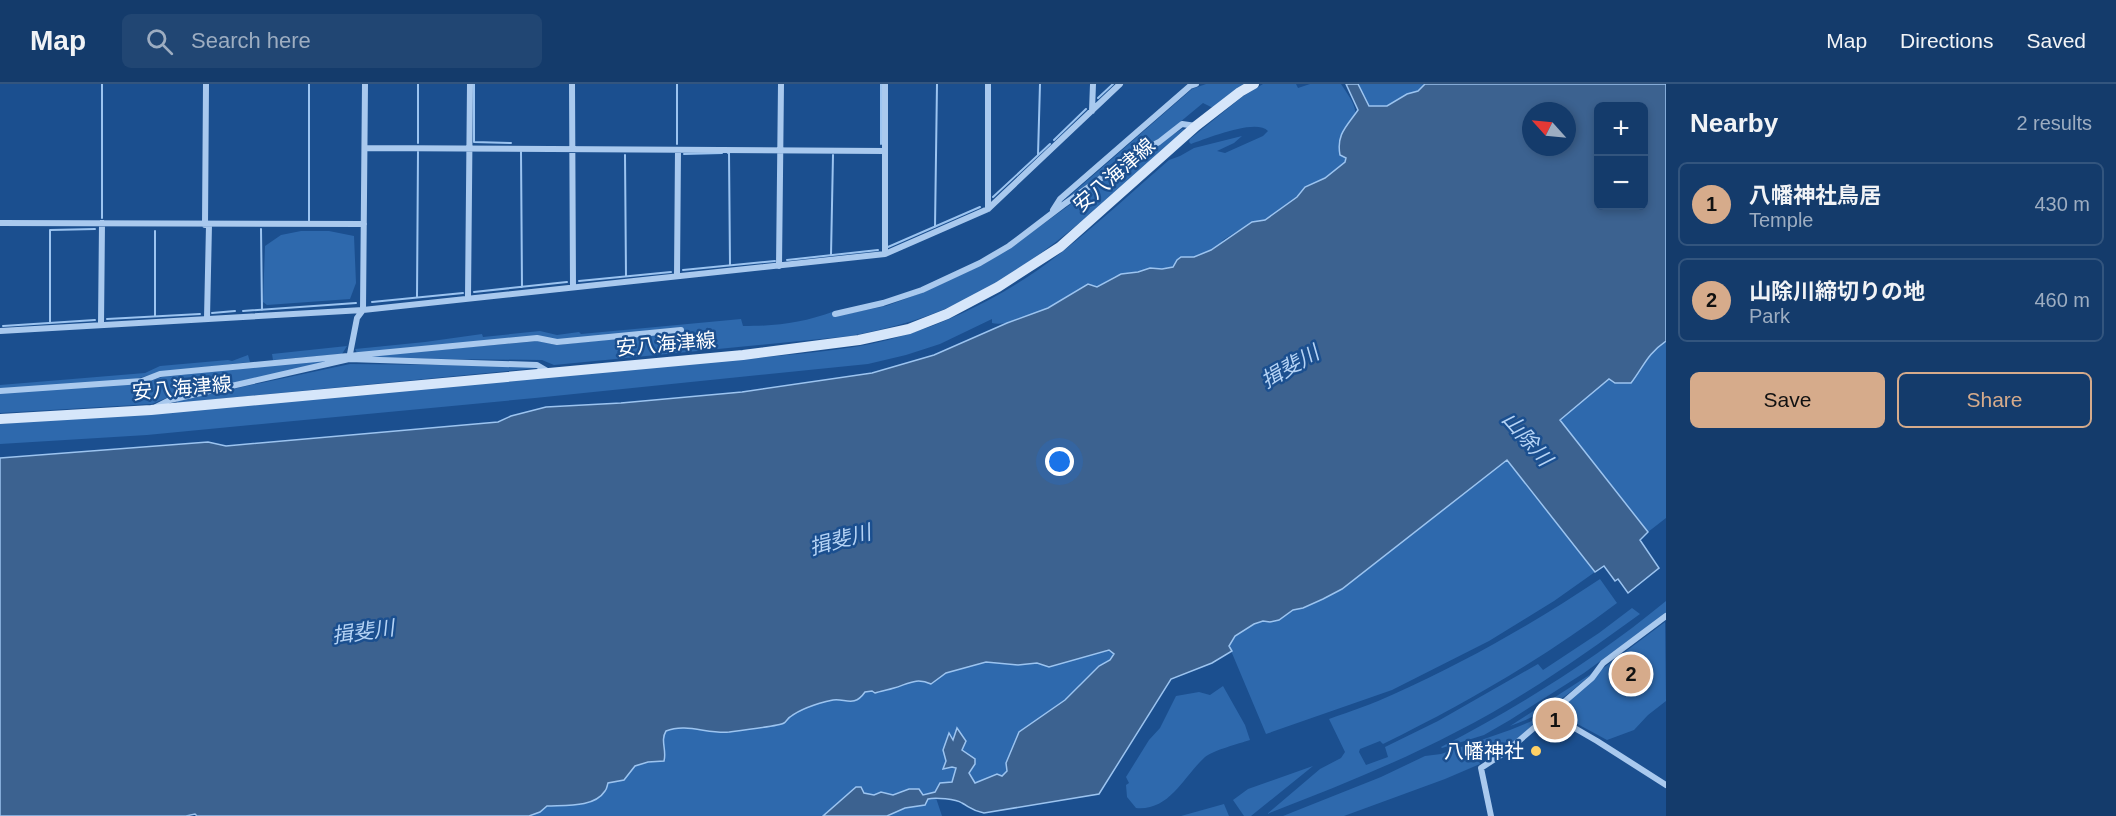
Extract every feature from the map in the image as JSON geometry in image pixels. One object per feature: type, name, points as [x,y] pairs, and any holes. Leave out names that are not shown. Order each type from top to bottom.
[{"type":"main road","name":"安八海津線","points":[[0,419],[151,410],[755,353],[859,340],[909,329],[947,314],[998,287],[1060,247],[1196,126],[1254,84]]},
{"type":"street","points":[[206,84],[207,318]]},
{"type":"street","points":[[349,358],[357,318],[363,310],[365,84]]},
{"type":"street","points":[[468,298],[470,84]]},
{"type":"street","points":[[572,84],[573,287]]},
{"type":"street","points":[[779,266],[781,84]]},
{"type":"street","points":[[885,84],[885,254]]},
{"type":"street","points":[[988,84],[988,209]]},
{"type":"street","points":[[1092,111],[1093,84]]},
{"type":"street","points":[[0,331],[363,310],[885,254],[988,209],[1120,84]]},
{"type":"street","points":[[1047,218],[1060,199],[1190,86],[1196,84]]},
{"type":"street","points":[[835,314],[883,303],[952,277],[1009,246],[1072,198],[1182,124],[1196,126]]},
{"type":"street","points":[[364,148],[885,151]]},
{"type":"street","points":[[677,276],[678,150]]},
{"type":"street","points":[[0,223],[364,224]]},
{"type":"street","points":[[101,325],[102,224]]},
{"type":"street","points":[[0,391],[142,381],[160,374],[349,358],[537,338],[557,342],[681,330]]},
{"type":"street","points":[[151,410],[170,400],[349,358],[537,365],[549,372]]},
{"type":"street","points":[[1491,816],[1481,768],[1506,751],[1592,678],[1603,663],[1666,616]]},
{"type":"street","points":[[1554,710],[1559,719],[1666,785]]},
{"type":"shaded area","points":[[1206,84],[1246,84],[1213,108],[1203,103],[1162,137],[1132,153],[1066,199],[1192,89]]},
{"type":"shaded area","points":[[1263,84],[1296,84],[1298,88],[1310,84],[1341,84],[1355,110],[1342,135],[1342,149],[1347,158],[1341,167],[1301,191],[1297,197],[1265,220],[1252,222],[1223,240],[1218,247],[1186,258],[1173,267],[1115,276],[1097,287],[1093,285],[1085,288],[1039,313],[1008,323],[992,323],[992,319],[940,344],[906,355],[868,364],[535,398],[147,435],[0,444],[0,424],[793,354],[850,348],[905,335],[946,320],[987,301],[1045,265],[1169,160],[1194,148],[1242,136],[1234,143],[1217,151],[1225,153],[1263,136],[1268,131],[1253,127],[1231,131],[1191,144],[1189,142],[1242,97]]},
{"type":"shaded area","points":[[1358,84],[1425,84],[1418,91],[1407,94],[1387,106],[1369,106]]},
{"type":"shaded area","points":[[1182,129],[1186,130],[1109,198],[1028,262],[955,305],[897,325],[851,336],[554,365],[542,360],[370,358],[370,356],[538,341],[556,345],[681,332],[681,328],[554,340],[537,336],[357,353],[355,349],[482,334],[483,337],[540,331],[557,335],[579,332],[581,334],[741,319],[743,326],[768,325],[800,321],[835,311],[836,316],[886,306],[924,292],[982,265],[1011,247],[1135,158]]},
{"type":"shaded area","points":[[301,231],[329,231],[354,236],[356,283],[350,299],[267,305],[263,302],[265,246],[281,235]]},
{"type":"shaded area","points":[[1666,341],[1666,518],[1648,532],[1560,420],[1609,379],[1639,373],[1645,359]]},
{"type":"shaded area","points":[[347,346],[342,354],[273,360],[272,354]]},
{"type":"shaded area","points":[[248,355],[250,362],[160,372],[136,379],[0,390],[0,385],[145,373],[160,366],[232,361]]},
{"type":"shaded area","points":[[333,359],[334,361],[171,396],[152,404],[0,413],[0,393],[147,382],[162,377]]},
{"type":"shaded area","points":[[350,364],[534,366],[537,368],[177,403],[177,401]]},
{"type":"shaded area","points":[[1507,459],[1595,572],[1554,601],[1489,641],[1392,690],[1266,734],[1229,646],[1235,636],[1254,624],[1279,620],[1293,610],[1303,608],[1342,589]]},
{"type":"shaded area","points":[[1600,579],[1617,603],[1561,643],[1474,696],[1383,744],[1380,741],[1360,749],[1359,752],[1366,765],[1388,757],[1385,747],[1438,721],[1538,664],[1543,670],[1632,608],[1640,614],[1550,677],[1480,719],[1433,744],[1339,786],[1267,814],[1320,769],[1341,758],[1345,752],[1329,719],[1386,698],[1447,669],[1525,626]]},
{"type":"shaded area","points":[[1666,601],[1666,613],[1584,673],[1484,735],[1441,747],[1557,680],[1613,642]]},
{"type":"shaded area","points":[[1665,622],[1666,701],[1634,730],[1607,740],[1559,714],[1558,711],[1586,681]]},
{"type":"shaded area","points":[[1103,648],[1124,648],[1010,773],[982,784],[972,782],[936,798],[942,816],[482,816],[655,726],[940,667]]},
{"type":"shaded area","points":[[1594,672],[1544,710],[1510,726]]},
{"type":"shaded area","points":[[1223,686],[1245,725],[1250,740],[1209,754],[1167,798],[1158,804],[1136,808],[1127,797],[1126,785],[1129,783],[1126,777],[1149,740],[1160,728],[1176,696],[1199,692],[1210,695]]},
{"type":"shaded area","points":[[1539,718],[1540,720],[1504,750],[1502,747],[1482,758],[1480,752],[1477,753],[1480,764],[1445,779],[1344,816],[1283,816],[1381,777],[1425,756],[1441,754]]},
{"type":"shaded area","points":[[1313,766],[1251,816],[1244,816],[1233,800],[1248,789]]},
{"type":"shaded area","points":[[1224,804],[1229,816],[1181,816]]},
{"type":"water","points":[[1346,84],[1358,84],[1369,106],[1387,106],[1407,94],[1418,91],[1425,84],[1666,84],[1666,341],[1650,356],[1631,383],[1615,383],[1609,379],[1560,420],[1648,532],[1640,540],[1659,568],[1628,593],[1618,579],[1615,581],[1604,566],[1595,572],[1507,460],[1342,589],[1303,608],[1293,610],[1279,620],[1254,624],[1235,636],[1229,646],[1232,651],[1212,663],[1171,679],[1099,794],[984,813],[950,799],[935,798],[928,799],[925,805],[905,808],[887,816],[823,816],[856,787],[861,787],[864,793],[874,795],[881,792],[893,795],[909,789],[919,789],[923,795],[935,792],[940,783],[952,782],[956,768],[943,769],[946,761],[943,750],[949,733],[953,740],[957,728],[966,741],[962,750],[975,759],[975,764],[969,773],[975,783],[997,774],[1002,776],[1007,771],[1006,763],[1019,732],[1065,700],[1099,666],[1110,660],[1114,654],[1109,650],[1049,667],[1037,663],[1018,665],[986,662],[946,673],[931,684],[921,681],[912,682],[875,693],[865,692],[853,701],[833,700],[816,704],[805,708],[784,723],[774,726],[729,732],[689,728],[666,731],[664,761],[635,766],[624,780],[608,783],[606,790],[600,796],[587,803],[547,806],[540,812],[529,816],[197,816],[195,814],[186,816],[0,816],[0,458],[208,442],[226,446],[498,422],[511,416],[546,407],[742,392],[872,373],[934,355],[1048,308],[1088,284],[1097,287],[1121,274],[1150,268],[1173,267],[1181,257],[1194,257],[1211,250],[1252,222],[1265,220],[1297,197],[1305,187],[1325,178],[1345,162],[1346,158],[1340,155],[1339,148],[1343,131],[1358,110]]},
{"type":"waterway","points":[[102,84],[102,218]]},
{"type":"waterway","points":[[309,84],[309,221]]},
{"type":"waterway","points":[[418,84],[418,143]]},
{"type":"waterway","points":[[474,84],[474,142],[511,143]]},
{"type":"waterway","points":[[677,84],[677,144]]},
{"type":"waterway","points":[[881,84],[881,144]]},
{"type":"waterway","points":[[935,227],[937,84]]},
{"type":"waterway","points":[[1038,155],[1040,84]]},
{"type":"waterway","points":[[1098,98],[1113,84]]},
{"type":"waterway","points":[[1054,140],[1086,109]]},
{"type":"waterway","points":[[993,197],[1050,144]]},
{"type":"waterway","points":[[417,297],[418,152]]},
{"type":"waterway","points":[[521,152],[522,287]]},
{"type":"waterway","points":[[684,154],[722,153]]},
{"type":"waterway","points":[[728,153],[730,265]]},
{"type":"waterway","points":[[625,155],[626,276]]},
{"type":"waterway","points":[[831,255],[833,155]]},
{"type":"waterway","points":[[888,247],[980,207]]},
{"type":"waterway","points":[[50,323],[50,230],[95,229]]},
{"type":"waterway","points":[[261,229],[262,310]]},
{"type":"waterway","points":[[155,231],[155,315]]},
{"type":"waterway","points":[[787,260],[878,250]]},
{"type":"waterway","points":[[683,270],[775,261]]},
{"type":"waterway","points":[[579,281],[671,272]]},
{"type":"waterway","points":[[474,292],[567,282]]},
{"type":"waterway","points":[[372,302],[463,293]]},
{"type":"waterway","points":[[243,311],[356,303]]},
{"type":"waterway","points":[[212,313],[235,311]]},
{"type":"waterway","points":[[107,319],[200,314]]},
{"type":"waterway","points":[[3,326],[95,320]]},
{"type":"place","name":"山除川締切りの地","points":[[1631,674]]},
{"type":"place","name":"八幡神社鳥居","points":[[1555,720]]},
{"type":"place","name":"八幡神社","points":[[1536,751]]},
{"type":"water label","name":"揖斐川","points":[[1290,367]]},
{"type":"water label","name":"山除川","points":[[1527,439]]},
{"type":"water label","name":"揖斐川","points":[[840,540]]},
{"type":"water label","name":"揖斐川","points":[[363,632]]}]
